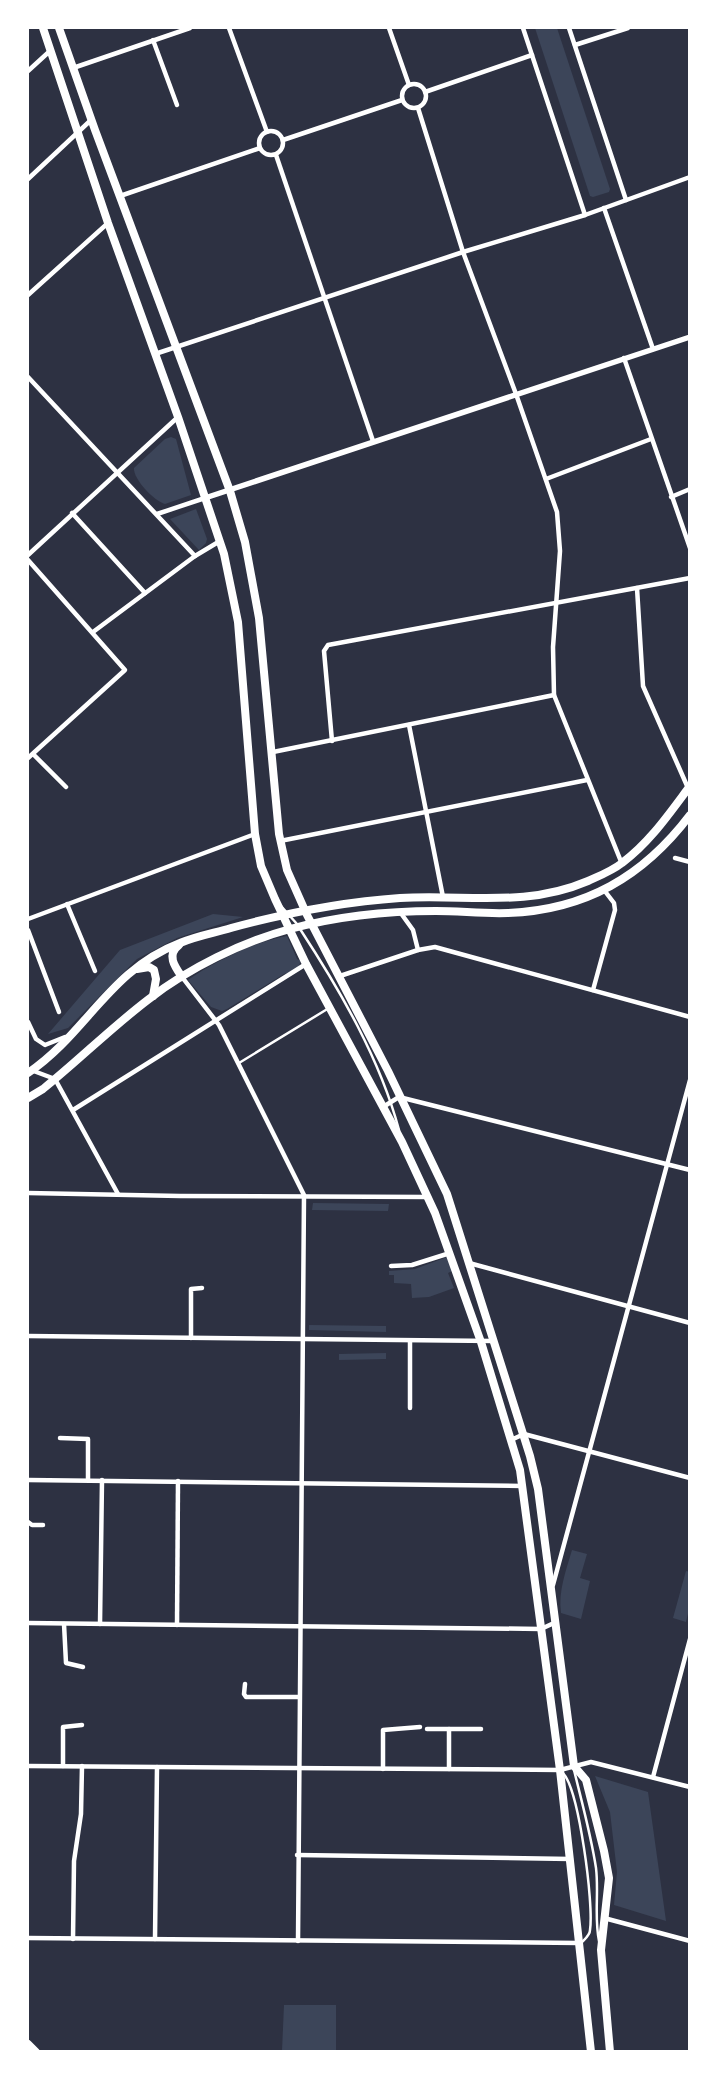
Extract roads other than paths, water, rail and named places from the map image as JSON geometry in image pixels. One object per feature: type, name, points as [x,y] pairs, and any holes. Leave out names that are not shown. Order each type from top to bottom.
[{"type":"main road","points":[[43,28],[108,223],[178,417],[220,542],[231,581],[238,622],[255,834],[262,866],[275,900],[286,914],[290,929],[306,964],[402,1142],[428,1197],[451,1253],[511,1440],[523,1486],[571,1859],[591,2052]]},
{"type":"main road","points":[[58,28],[230,490],[244,542],[259,618],[280,841],[287,870],[446,1194],[524,1434],[537,1482],[550,1596],[574,1766],[586,1780],[604,1851],[608,1878],[601,1950],[610,2052]]},
{"type":"main road","points":[[29,1071],[55,1052],[110,989],[127,973],[158,953],[186,940],[286,914],[368,901],[444,898],[514,899],[570,889],[622,864],[655,832],[689,787]]},
{"type":"main road","points":[[28,1098],[55,1080],[153,996],[182,977],[241,947],[290,929],[371,914],[400,912],[508,913],[537,910],[585,899],[604,890],[646,863],[676,834],[690,815]]},
{"type":"main road","points":[[182,977],[173,963],[172,955],[175,948],[186,940]]},
{"type":"main road","points":[[127,973],[145,967],[154,970],[156,976],[153,996]]},
{"type":"main road","points":[[28,2044],[36,2051]]},
{"type":"street","points":[[72,68],[190,28]]},
{"type":"street","points":[[229,28],[267,132]]},
{"type":"street","points":[[389,28],[410,85]]},
{"type":"street","points":[[523,28],[585,215]]},
{"type":"street","points":[[569,28],[626,200]]},
{"type":"street","points":[[575,45],[628,28]]},
{"type":"street","points":[[153,40],[177,105]]},
{"type":"street","points":[[28,71],[51,50]]},
{"type":"street","points":[[425,92],[532,55]]},
{"type":"street","points":[[410,85],[419,85],[425,92],[425,102],[418,108],[408,108],[402,100],[403,91],[410,85]]},
{"type":"street","points":[[283,140],[402,100]]},
{"type":"street","points":[[418,108],[463,252],[516,394],[557,512],[559,533],[557,604],[553,647],[554,695],[622,864]]},
{"type":"street","points":[[28,179],[91,120]]},
{"type":"street","points":[[267,132],[279,134],[283,140],[281,150],[276,155],[268,155],[260,148],[260,141],[267,132]]},
{"type":"street","points":[[120,196],[260,148]]},
{"type":"street","points":[[276,155],[373,441]]},
{"type":"street","points":[[155,354],[326,299],[463,252],[585,215],[690,177]]},
{"type":"street","points":[[604,208],[652,349]]},
{"type":"street","points":[[28,296],[108,223]]},
{"type":"street","points":[[157,514],[690,337]]},
{"type":"street","points":[[624,358],[690,548]]},
{"type":"street","points":[[28,377],[195,556]]},
{"type":"street","points":[[28,554],[178,417]]},
{"type":"street","points":[[546,479],[652,439]]},
{"type":"street","points":[[671,497],[690,489]]},
{"type":"street","points":[[72,514],[146,593]]},
{"type":"street","points":[[93,632],[195,556],[220,542]]},
{"type":"street","points":[[28,560],[124,667],[124,671],[28,758]]},
{"type":"street","points":[[332,741],[324,651],[328,645],[690,578]]},
{"type":"street","points":[[637,588],[643,686],[689,787]]},
{"type":"street","points":[[273,752],[554,695]]},
{"type":"street","points":[[409,724],[444,898]]},
{"type":"street","points":[[33,754],[66,787]]},
{"type":"street","points":[[280,841],[587,780]]},
{"type":"street","points":[[28,920],[255,834]]},
{"type":"street","points":[[675,858],[690,862]]},
{"type":"street","points":[[593,990],[615,910],[614,903],[604,890]]},
{"type":"street","points":[[67,904],[95,971]]},
{"type":"street","points":[[400,912],[413,930],[418,950]]},
{"type":"street","points":[[28,930],[58,1012]]},
{"type":"street","points":[[340,976],[418,950],[430,947],[440,948],[690,1017]]},
{"type":"street","points":[[73,1110],[306,964]]},
{"type":"street","points":[[182,977],[216,1020],[304,1196],[300,1768],[297,1855],[298,1941]]},
{"type":"street","points":[[28,1022],[36,1039],[45,1045],[71,1035]]},
{"type":"street","points":[[29,1071],[55,1080],[118,1194]]},
{"type":"street","points":[[550,1596],[690,1080]]},
{"type":"street","points":[[383,1107],[400,1097],[690,1170]]},
{"type":"street","points":[[28,1193],[428,1197]]},
{"type":"street","points":[[391,1266],[412,1265],[451,1253]]},
{"type":"street","points":[[469,1263],[690,1323]]},
{"type":"street","points":[[191,1338],[191,1289],[202,1288]]},
{"type":"street","points":[[28,1336],[494,1341]]},
{"type":"street","points":[[410,1341],[410,1408]]},
{"type":"street","points":[[511,1440],[524,1434],[690,1478]]},
{"type":"street","points":[[60,1438],[88,1439],[88,1480]]},
{"type":"street","points":[[28,1480],[523,1486]]},
{"type":"street","points":[[100,1624],[102,1480]]},
{"type":"street","points":[[177,1625],[178,1482]]},
{"type":"street","points":[[28,1522],[32,1525],[43,1525]]},
{"type":"street","points":[[28,1623],[541,1629],[554,1623]]},
{"type":"street","points":[[64,1624],[66,1663],[84,1667]]},
{"type":"street","points":[[653,1778],[690,1639]]},
{"type":"street","points":[[245,1684],[244,1694],[246,1697],[299,1697]]},
{"type":"street","points":[[63,1766],[63,1727],[82,1725]]},
{"type":"street","points":[[383,1769],[383,1730],[420,1727]]},
{"type":"street","points":[[427,1729],[481,1729]]},
{"type":"street","points":[[449,1730],[449,1769]]},
{"type":"street","points":[[28,1766],[560,1770],[591,1762],[690,1787]]},
{"type":"street","points":[[73,1939],[74,1861],[80,1814],[82,1766]]},
{"type":"street","points":[[156,1939],[157,1767]]},
{"type":"street","points":[[297,1855],[571,1859]]},
{"type":"street","points":[[604,1918],[690,1941]]},
{"type":"street","points":[[28,1938],[581,1943]]},
{"type":"lane","points":[[286,914],[299,927],[332,980],[358,1029],[392,1102],[402,1142]]},
{"type":"lane","points":[[238,1063],[330,1007]]},
{"type":"lane","points":[[574,1766],[596,1868],[595,1920],[601,1950]]},
{"type":"lane","points":[[560,1770],[567,1777],[576,1806],[589,1888],[590,1932],[581,1943]]}]
